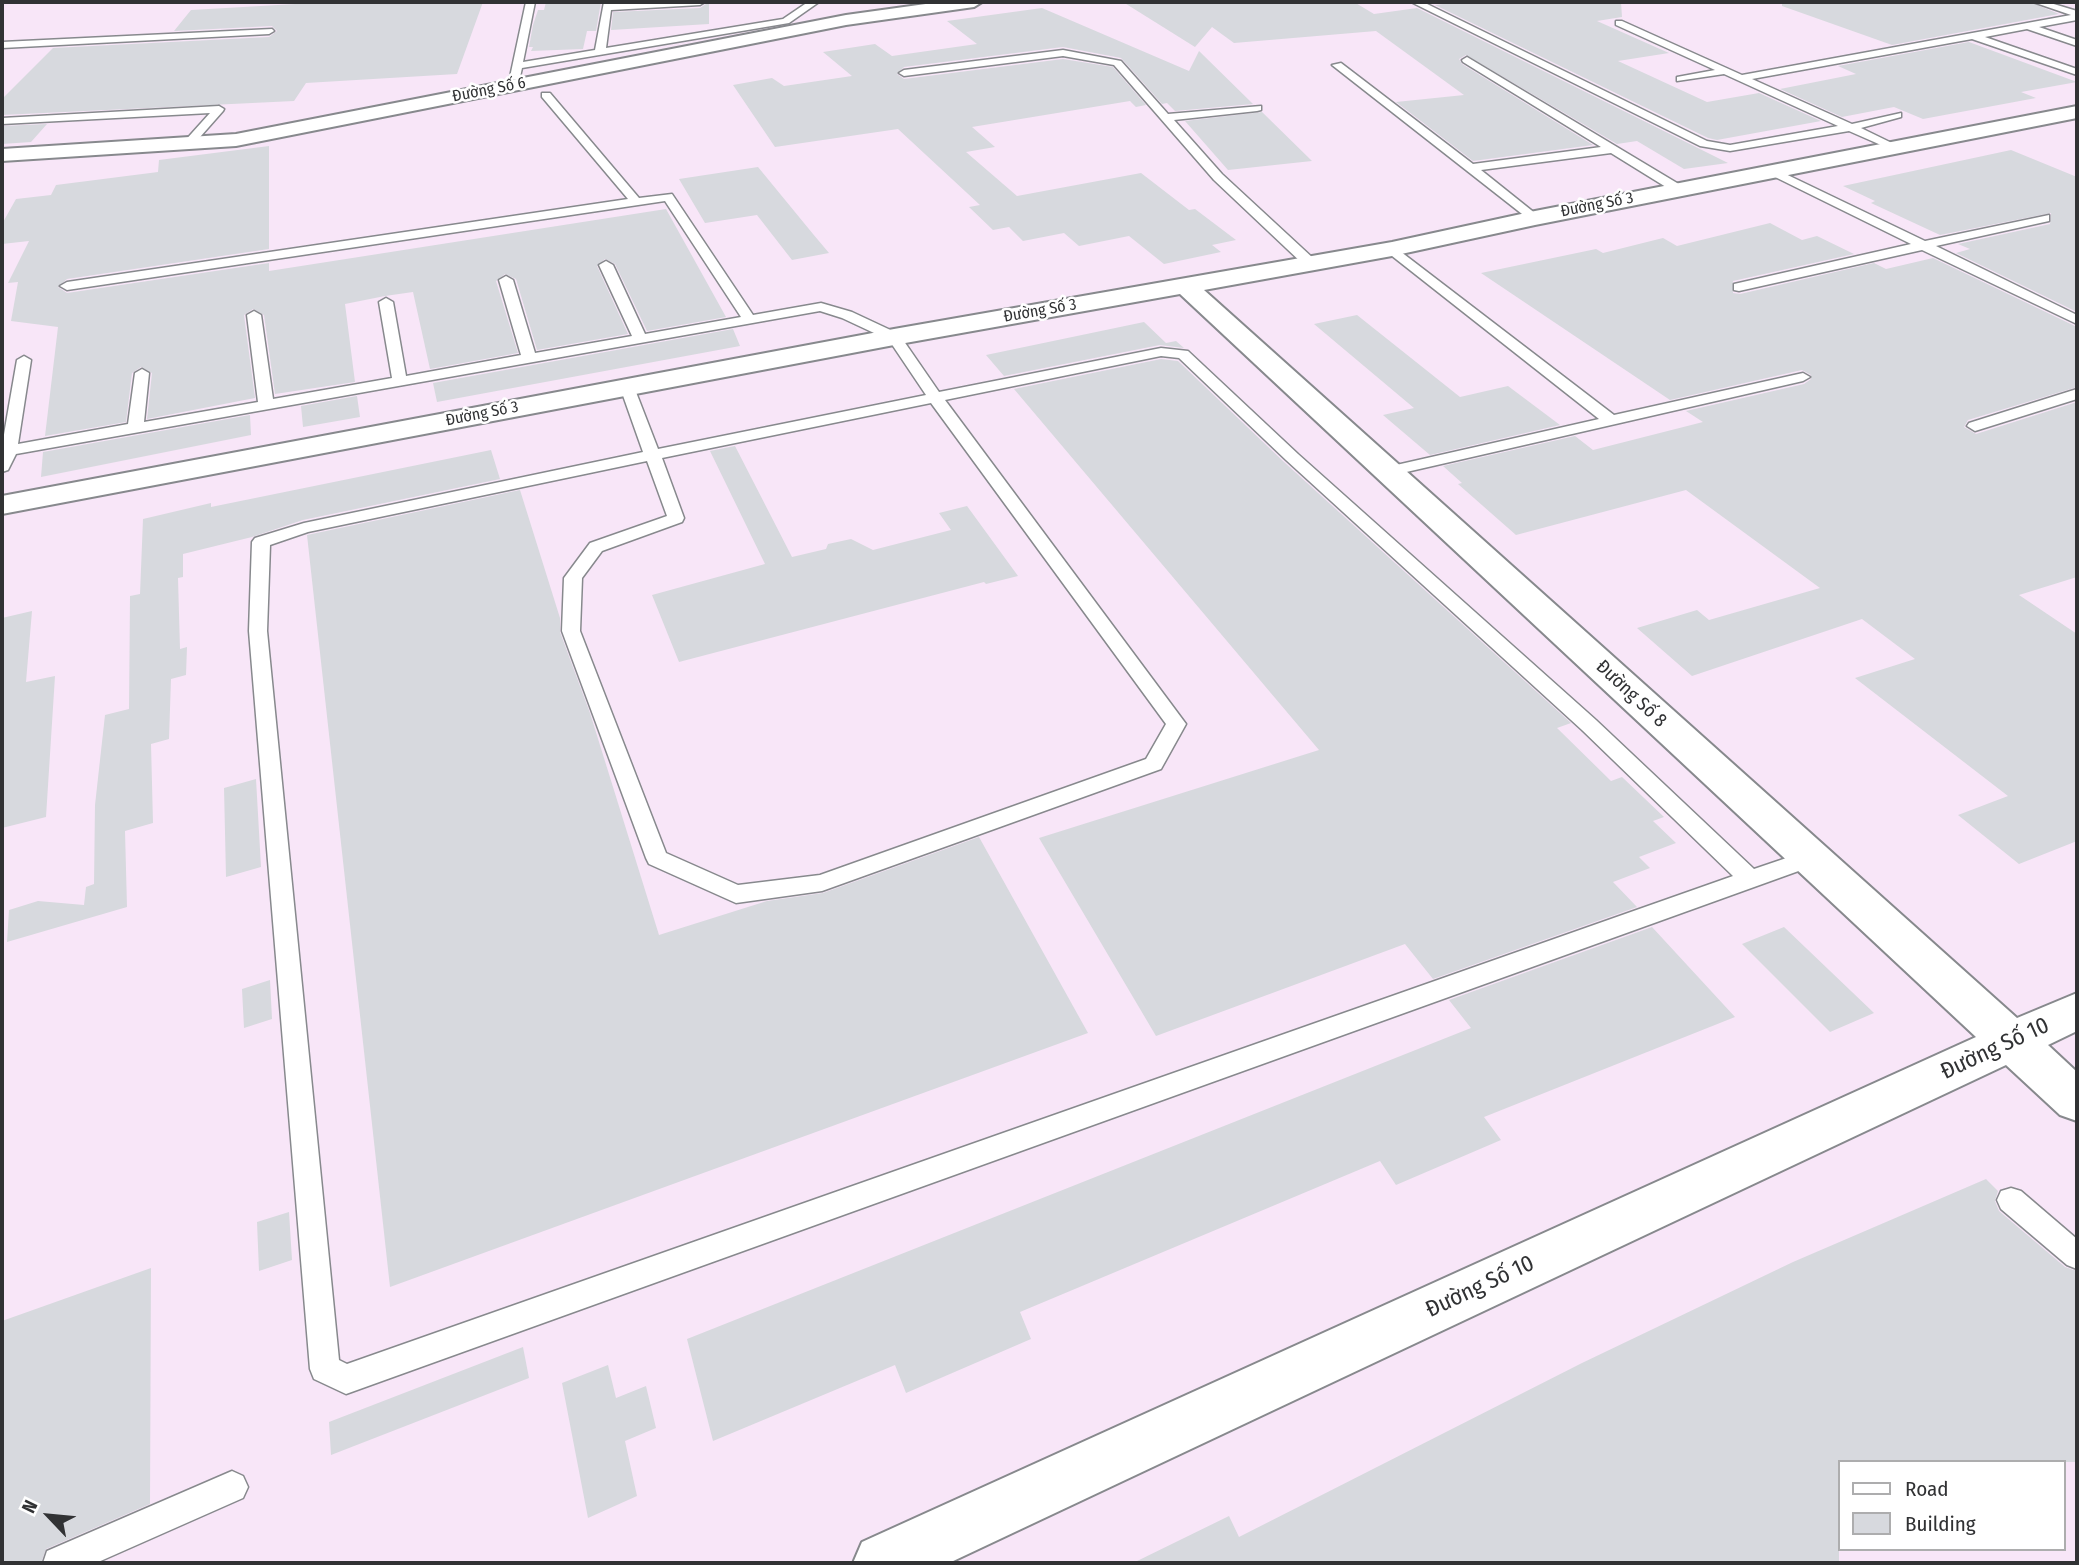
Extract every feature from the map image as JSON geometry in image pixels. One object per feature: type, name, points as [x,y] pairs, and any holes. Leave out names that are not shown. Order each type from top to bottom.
[{"type":"street","name":"Đường Số 6","points":[[2,155],[236,140],[513,86],[844,11],[974,2]]},
{"type":"street","name":"Đường Số 3","points":[[2,505],[894,337],[1392,249],[1678,189],[2077,112]]},
{"type":"street","name":"Đường Số 8","points":[[1186,286],[2077,1101]]},
{"type":"street","name":"Đường Số 10","points":[[883,1563],[2077,1011]]},
{"type":"lane","points":[[513,86],[530,2]]},
{"type":"lane","points":[[600,52],[608,4],[700,2]]},
{"type":"lane","points":[[517,66],[786,21],[814,2]]},
{"type":"lane","points":[[1416,2],[1704,144],[1730,148],[1852,127],[1897,115]]},
{"type":"lane","points":[[2038,2],[2077,16]]},
{"type":"lane","points":[[1742,78],[2077,16]]},
{"type":"lane","points":[[1619,23],[1894,147]]},
{"type":"lane","points":[[2028,26],[2077,43]]},
{"type":"lane","points":[[2,45],[269,31]]},
{"type":"lane","points":[[2003,31],[2028,40]]},
{"type":"lane","points":[[1974,36],[2077,72]]},
{"type":"lane","points":[[904,73],[1063,53],[1080,54],[1117,63],[1218,177],[1309,262]]},
{"type":"lane","points":[[1467,60],[1678,189]]},
{"type":"lane","points":[[1337,65],[1535,218]]},
{"type":"lane","points":[[1681,79],[1727,71]]},
{"type":"lane","points":[[546,95],[635,200]]},
{"type":"lane","points":[[1166,118],[1257,108]]},
{"type":"lane","points":[[2,121],[219,109],[189,143]]},
{"type":"lane","points":[[1471,168],[1612,149]]},
{"type":"lane","points":[[1771,171],[2077,320]]},
{"type":"lane","points":[[67,286],[668,197],[749,319]]},
{"type":"lane","points":[[1739,287],[2045,218]]},
{"type":"lane","points":[[1392,249],[1611,420]]},
{"type":"lane","points":[[606,265],[640,339]]},
{"type":"lane","points":[[506,279],[529,358]]},
{"type":"lane","points":[[386,302],[400,381]]},
{"type":"lane","points":[[9,450],[821,307],[848,315],[894,337],[936,399],[1176,724],[1154,764],[822,883],[736,894],[657,858],[571,631],[573,578],[596,547],[677,518],[651,456],[627,387]]},
{"type":"lane","points":[[254,315],[266,405]]},
{"type":"lane","points":[[1750,878],[1589,724],[1292,457],[1183,354],[1161,352],[304,528],[261,542],[258,631],[325,1369],[346,1379],[1810,858]]},
{"type":"lane","points":[[2,467],[9,450],[24,360]]},
{"type":"lane","points":[[135,428],[142,373]]},
{"type":"lane","points":[[1389,471],[1803,377]]},
{"type":"lane","points":[[1975,426],[2077,394]]},
{"type":"lane","points":[[2011,1200],[2077,1256]]},
{"type":"lane","points":[[59,1563],[232,1487]]},
{"type":"shaded area","points":[[2,2],[2077,2],[2077,1563],[2,1563]]},
{"type":"building","points":[[330,2],[483,2],[457,74],[306,83],[294,101],[2,115],[2,99],[53,48],[269,37],[277,31],[272,26],[174,31],[191,10]]},
{"type":"building","points":[[546,2],[601,2],[596,31],[587,31],[583,49],[531,51],[533,47],[529,47],[533,25],[538,10],[544,10]]},
{"type":"building","points":[[709,2],[709,24],[611,30],[613,12],[700,8]]},
{"type":"building","points":[[1123,2],[1354,2],[1374,14],[1417,8],[1728,163],[1684,169],[1637,141],[1617,144],[1466,55],[1459,59],[1462,64],[1593,145],[1473,161],[1396,102],[1464,95],[1376,31],[1234,43],[1212,27],[1195,47]]},
{"type":"building","points":[[1459,2],[1621,2],[1622,17],[1597,21],[1669,53],[1618,61],[1707,102],[1759,93],[1821,121],[1717,140],[1708,138],[1435,5]]},
{"type":"building","points":[[1782,2],[2030,2],[2059,14],[1892,45],[1782,6]]},
{"type":"building","points":[[1042,8],[1189,71],[1199,51],[1253,104],[1175,111],[1167,103],[1162,104],[1121,58],[1063,47],[904,67],[897,74],[904,79],[1063,59],[1113,67],[1146,105],[1136,107],[1130,101],[972,127],[995,147],[966,152],[1017,196],[1141,173],[1189,210],[1195,209],[1236,240],[1212,245],[1221,252],[1164,264],[1129,236],[1079,246],[1064,233],[1023,241],[1009,227],[993,230],[969,207],[980,205],[898,129],[775,147],[733,85],[772,78],[784,86],[852,76],[823,52],[875,44],[892,56],[977,44],[947,21]]},
{"type":"building","points":[[1969,42],[2077,82],[2021,92],[2036,98],[1923,119],[1894,107],[1842,117],[1780,89],[1856,74],[1838,66]]},
{"type":"building","points":[[1262,112],[1312,161],[1228,170],[1185,121]]},
{"type":"building","points":[[47,124],[31,142],[2,144],[2,126]]},
{"type":"building","points":[[269,146],[269,249],[67,279],[58,287],[67,293],[269,263],[269,271],[666,209],[726,317],[647,331],[615,264],[605,259],[597,266],[628,334],[537,350],[516,279],[505,274],[496,281],[518,353],[430,369],[413,292],[385,296],[345,304],[355,382],[275,394],[264,315],[253,309],[244,315],[255,398],[147,419],[152,373],[141,367],[132,373],[126,422],[45,436],[58,327],[11,321],[18,282],[8,283],[29,241],[2,244],[2,224],[16,199],[51,195],[56,185],[158,172],[159,160]]},
{"type":"building","points":[[2011,150],[2077,177],[2077,312],[1956,253],[1970,249],[1958,244],[2050,224],[2051,213],[1940,235],[1871,203],[1875,201],[1843,186]]},
{"type":"building","points":[[758,167],[829,253],[792,260],[757,215],[705,223],[679,179]]},
{"type":"building","points":[[1770,223],[1802,240],[1817,236],[1854,254],[1733,281],[1733,293],[1740,294],[1874,263],[1886,269],[1933,258],[2077,327],[2077,387],[1968,420],[1964,427],[1976,434],[2077,402],[2077,577],[2019,595],[2077,634],[2077,841],[2019,864],[1958,815],[2008,796],[1855,678],[1915,659],[1862,619],[1692,676],[1637,628],[1697,610],[1709,620],[1820,588],[1686,490],[1516,535],[1458,484],[1462,483],[1443,466],[1575,436],[1593,450],[1703,422],[1686,411],[1804,384],[1811,379],[1811,375],[1802,370],[1670,400],[1481,273],[1596,249],[1603,253],[1663,238],[1677,246]]},
{"type":"building","points":[[1357,315],[1460,397],[1508,386],[1560,425],[1430,455],[1383,415],[1414,408],[1314,324]]},
{"type":"building","points":[[1144,322],[1166,343],[1176,341],[1184,348],[1160,345],[1004,376],[986,355]]},
{"type":"building","points":[[733,329],[740,346],[437,402],[433,383]]},
{"type":"building","points":[[1161,359],[1178,361],[1284,462],[1571,723],[1557,728],[1611,781],[1622,777],[1664,817],[1653,821],[1676,843],[1639,857],[1650,868],[1613,882],[1637,907],[1433,979],[1405,944],[1156,1036],[1039,838],[1319,750],[1014,389]]},
{"type":"building","points":[[357,396],[360,417],[303,427],[301,406]]},
{"type":"building","points":[[250,415],[251,435],[41,477],[43,452]]},
{"type":"building","points":[[735,446],[792,557],[826,549],[828,544],[851,539],[873,550],[951,530],[939,513],[967,506],[1018,576],[986,584],[984,582],[679,662],[652,595],[765,564],[710,451]]},
{"type":"building","points":[[491,450],[500,479],[303,520],[252,537],[183,554],[183,577],[178,578],[180,649],[187,647],[186,675],[171,679],[169,739],[151,744],[153,823],[125,831],[127,907],[7,942],[9,910],[38,901],[84,905],[86,887],[94,884],[95,805],[105,715],[129,709],[130,596],[140,594],[143,519],[211,503],[211,507]]},
{"type":"building","points":[[520,490],[560,618],[560,632],[590,713],[659,935],[767,901],[823,893],[979,837],[1088,1033],[390,1287],[307,535]]},
{"type":"building","points":[[32,611],[26,682],[55,676],[46,817],[2,828],[2,618]]},
{"type":"building","points":[[256,779],[261,867],[226,877],[224,788]]},
{"type":"building","points":[[1652,927],[1735,1017],[1484,1117],[1501,1140],[1396,1185],[1380,1161],[1020,1312],[1031,1339],[906,1393],[895,1365],[713,1441],[687,1339],[1471,1028],[1449,1000]]},
{"type":"building","points":[[1784,927],[1874,1013],[1830,1032],[1742,944]]},
{"type":"building","points":[[270,980],[272,1019],[244,1028],[242,989]]},
{"type":"building","points":[[1986,1179],[1998,1191],[1995,1201],[1999,1211],[2065,1267],[2077,1271],[2077,1462],[1838,1460],[1839,1563],[1133,1563],[1229,1516],[1239,1537],[1582,1363],[1793,1262]]},
{"type":"building","points":[[289,1212],[292,1260],[259,1271],[257,1222]]},
{"type":"building","points":[[151,1268],[150,1504],[46,1549],[41,1563],[2,1563],[2,1321]]},
{"type":"building","points":[[523,1347],[529,1378],[331,1455],[329,1422]]},
{"type":"building","points":[[608,1365],[616,1398],[646,1386],[656,1428],[625,1441],[637,1496],[588,1518],[562,1383]]}]
